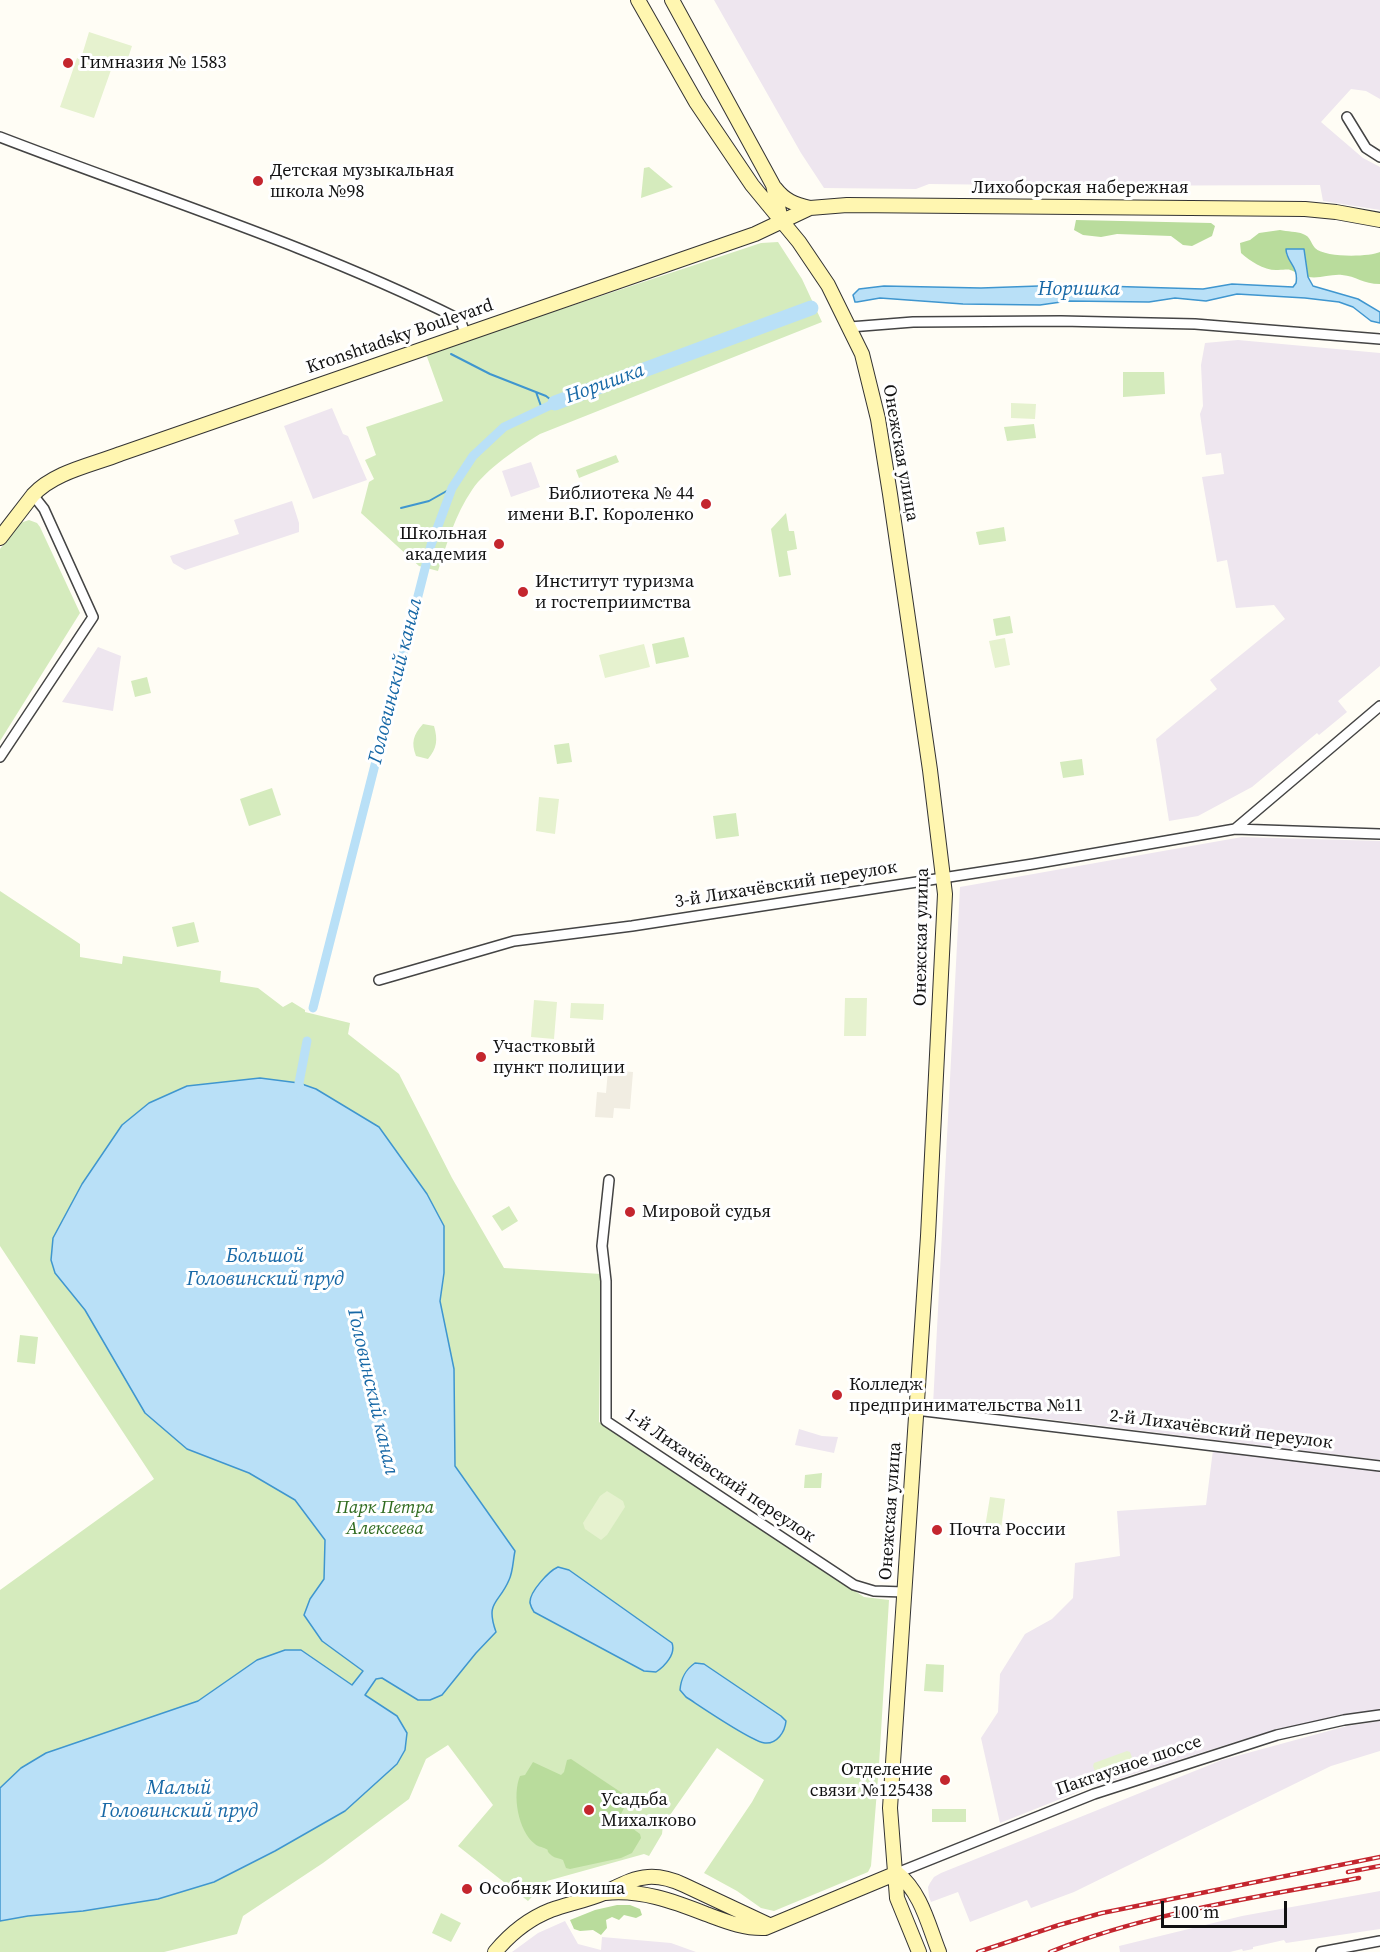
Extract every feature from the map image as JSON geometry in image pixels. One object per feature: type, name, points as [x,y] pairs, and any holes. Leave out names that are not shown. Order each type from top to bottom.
[{"type":"main road","name":"Онежская улица","points":[[638,0],[696,102],[752,185],[782,220],[828,285],[850,327],[862,354],[879,430],[895,524],[944,878],[928,1236],[890,1804],[892,1853],[897,1873],[897,1898],[919,1952]]},
{"type":"main road","points":[[672,0],[773,185],[788,202],[810,208]]},
{"type":"main road","points":[[773,185],[782,220]]},
{"type":"main road","name":"Лихоборская набережная","points":[[782,220],[810,208],[847,205],[1305,209],[1380,220]]},
{"type":"main road","name":"Kronshtadsky Boulevard","points":[[0,538],[38,489],[58,478],[465,333],[755,234],[782,220]]},
{"type":"main road","points":[[605,1893],[628,1892],[649,1896],[747,1927],[765,1928],[897,1873],[915,1891],[939,1952]]},
{"type":"main road","points":[[495,1952],[525,1924],[549,1911],[605,1893],[630,1881],[659,1877],[684,1885],[756,1921],[772,1925]]},
{"type":"street","points":[[1347,117],[1366,148],[1380,157]]},
{"type":"street","points":[[0,137],[307,251],[457,318],[465,333]]},
{"type":"street","points":[[850,327],[913,322],[1195,324],[1380,339]]},
{"type":"street","points":[[0,757],[93,617],[44,509],[33,495]]},
{"type":"street","points":[[1235,829],[1380,706]]},
{"type":"street","name":"3-й Лихачёвский переулок","points":[[379,980],[514,941],[632,926],[944,878],[1235,829],[1380,834]]},
{"type":"street","name":"1-й Лихачёвский переулок","points":[[609,1180],[602,1246],[606,1281],[606,1420],[854,1585],[874,1591],[904,1592]]},
{"type":"street","name":"2-й Лихачёвский переулок","points":[[916,1410],[1380,1466]]},
{"type":"street","name":"Пакгаузное шоссе","points":[[897,1873],[1057,1808],[1117,1787],[1276,1735],[1344,1720],[1380,1715]]},
{"type":"street","points":[[1321,1952],[1380,1941]]},
{"type":"shaded area","points":[[714,0],[1380,0],[1380,99],[1366,91],[1351,89],[1321,122],[1363,158],[1380,167],[1380,210],[1323,201],[1320,185],[1054,186],[1053,193],[1013,185],[929,184],[916,189],[824,188],[801,153]]},
{"type":"shaded area","points":[[1238,340],[1380,353],[1380,666],[1338,701],[1347,712],[1319,735],[1317,733],[1252,787],[1198,816],[1169,821],[1156,739],[1217,689],[1210,680],[1285,619],[1274,605],[1236,608],[1227,560],[1217,562],[1202,477],[1224,474],[1221,453],[1206,455],[1200,414],[1203,406],[1201,365],[1205,343]]},
{"type":"shaded area","points":[[332,408],[343,434],[348,436],[367,480],[313,499],[284,426]]},
{"type":"shaded area","points":[[531,462],[540,487],[511,497],[502,471]]},
{"type":"shaded area","points":[[292,501],[299,523],[299,532],[185,570],[173,563],[170,556],[239,534],[234,520]]},
{"type":"shaded area","points":[[98,647],[121,656],[113,711],[62,702]]},
{"type":"shaded area","points":[[1242,837],[1380,841],[1380,1460],[933,1405],[960,887]]},
{"type":"shaded area","points":[[608,1070],[633,1072],[630,1109],[614,1108],[613,1118],[595,1117],[597,1092],[606,1093]]},
{"type":"shaded area","points":[[799,1429],[822,1436],[838,1437],[834,1453],[795,1445]]},
{"type":"shaded area","points":[[1213,1450],[1380,1471],[1380,1711],[1277,1729],[1083,1790],[1000,1823],[981,1738],[998,1712],[1000,1674],[1025,1634],[1052,1619],[1073,1598],[1075,1563],[1120,1556],[1117,1511],[1206,1505]]},
{"type":"shaded area","points":[[1380,1721],[1380,1751],[1331,1766],[1074,1892],[1031,1908],[1027,1900],[970,1922],[958,1892],[931,1902],[929,1897],[930,1883],[941,1873],[1222,1760],[1347,1726]]},
{"type":"shaded area","points":[[1380,1891],[1380,1929],[1286,1943],[1284,1940],[1243,1951],[1242,1949],[1230,1952],[1120,1952],[1119,1946],[1242,1916]]},
{"type":"shaded area","points":[[565,1921],[578,1944],[601,1950],[602,1937],[671,1943],[696,1952],[512,1952],[538,1933]]},
{"type":"green space","points":[[89,32],[132,46],[124,70],[82,55]]},
{"type":"green space","points":[[77,58],[111,70],[94,118],[60,107]]},
{"type":"green space","points":[[649,167],[673,187],[641,198],[644,168]]},
{"type":"green space","points":[[1076,220],[1211,223],[1215,226],[1212,236],[1192,246],[1183,245],[1171,236],[1083,235],[1074,230]]},
{"type":"green space","points":[[1280,230],[1306,235],[1315,248],[1328,254],[1357,256],[1380,252],[1380,284],[1342,275],[1308,277],[1303,249],[1286,249],[1286,254],[1297,273],[1263,267],[1241,253],[1240,243],[1250,240],[1259,233]]},
{"type":"green space","points":[[778,242],[802,279],[822,322],[532,439],[494,466],[472,490],[456,519],[438,571],[419,566],[361,513],[369,482],[374,479],[365,460],[376,455],[366,427],[443,401],[426,354],[761,243]]},
{"type":"green space","points":[[1123,372],[1164,372],[1165,394],[1123,397]]},
{"type":"green space","points":[[1011,403],[1036,404],[1035,419],[1011,418]]},
{"type":"green space","points":[[1034,424],[1036,438],[1007,441],[1004,427]]},
{"type":"green space","points":[[616,455],[619,462],[579,478],[576,470]]},
{"type":"green space","points":[[786,513],[789,531],[794,531],[797,549],[787,551],[791,575],[779,577],[771,529]]},
{"type":"green space","points":[[29,520],[40,527],[80,613],[0,741],[0,549],[20,523]]},
{"type":"green space","points":[[1004,527],[1006,541],[979,545],[976,532]]},
{"type":"green space","points":[[1010,616],[1013,633],[996,636],[993,619]]},
{"type":"green space","points":[[684,637],[689,657],[656,664],[652,644]]},
{"type":"green space","points":[[1005,638],[1010,665],[995,668],[989,641]]},
{"type":"green space","points":[[644,644],[650,667],[605,678],[599,655]]},
{"type":"green space","points":[[147,677],[151,693],[135,697],[131,681]]},
{"type":"green space","points":[[423,724],[434,726],[436,736],[435,747],[428,759],[416,756],[413,743]]},
{"type":"green space","points":[[569,743],[572,762],[557,764],[554,745]]},
{"type":"green space","points":[[1082,759],[1084,775],[1063,778],[1060,762]]},
{"type":"green space","points":[[272,788],[281,815],[249,826],[240,799]]},
{"type":"green space","points":[[539,797],[559,799],[555,834],[536,831]]},
{"type":"green space","points":[[736,813],[739,836],[716,839],[713,816]]},
{"type":"green space","name":"Парк Петра Алексеева","points":[[0,891],[80,944],[80,957],[122,964],[123,956],[221,971],[220,982],[258,988],[283,1007],[292,1002],[305,1012],[350,1023],[348,1034],[399,1074],[452,1178],[504,1268],[601,1274],[599,1422],[864,1597],[889,1600],[879,1765],[871,1866],[868,1872],[774,1911],[761,1908],[737,1891],[704,1873],[752,1802],[764,1780],[717,1748],[663,1825],[662,1834],[649,1856],[644,1854],[547,1881],[528,1901],[458,1846],[493,1805],[448,1745],[426,1759],[409,1799],[323,1863],[243,1916],[237,1934],[164,1952],[0,1952],[0,1590],[154,1479],[0,1246]]},
{"type":"green space","points":[[194,922],[199,942],[177,947],[172,927]]},
{"type":"green space","points":[[845,998],[867,998],[866,1036],[844,1036]]},
{"type":"green space","points":[[534,1000],[557,1002],[554,1039],[531,1037]]},
{"type":"green space","points":[[571,1003],[604,1004],[603,1020],[570,1018]]},
{"type":"green space","points":[[509,1206],[518,1221],[502,1231],[492,1216]]},
{"type":"green space","points":[[20,1335],[38,1337],[35,1364],[17,1362]]},
{"type":"green space","points":[[822,1473],[821,1488],[804,1488],[805,1475]]},
{"type":"green space","points":[[607,1491],[623,1501],[625,1507],[607,1535],[601,1540],[585,1529],[583,1523],[600,1496]]},
{"type":"green space","points":[[990,1497],[1005,1499],[1001,1529],[985,1527]]},
{"type":"green space","points":[[926,1664],[944,1665],[943,1692],[924,1691]]},
{"type":"green space","points":[[1127,1751],[1130,1752],[1136,1769],[1099,1782],[1094,1763]]},
{"type":"green space","points":[[571,1759],[625,1795],[627,1802],[620,1816],[621,1820],[640,1834],[641,1838],[632,1853],[621,1858],[570,1869],[566,1868],[563,1860],[537,1846],[524,1831],[517,1802],[520,1776],[525,1775],[533,1762],[561,1775],[567,1760]]},
{"type":"green space","points":[[932,1809],[966,1809],[966,1822],[932,1822]]},
{"type":"green space","points":[[617,1905],[630,1905],[640,1909],[642,1915],[636,1918],[624,1915],[619,1920],[612,1917],[606,1920],[607,1928],[601,1935],[593,1930],[574,1929],[570,1920],[595,1910]]},
{"type":"green space","points":[[441,1913],[461,1923],[451,1942],[432,1933]]},
{"type":"water","points":[[1286,249],[1304,249],[1308,277],[1313,286],[1358,299],[1380,312],[1380,323],[1371,321],[1353,307],[1339,302],[1237,294],[1206,301],[1175,298],[1149,302],[1068,301],[1040,305],[963,304],[880,298],[855,302],[853,295],[859,289],[884,286],[981,288],[1068,285],[1203,289],[1232,284],[1293,287],[1296,283],[1296,272]]},
{"type":"water","name":"Большой Головинский пруд","points":[[260,1078],[299,1083],[316,1089],[379,1127],[427,1194],[444,1226],[444,1273],[440,1301],[454,1369],[455,1466],[515,1551],[510,1577],[493,1608],[496,1632],[442,1695],[430,1700],[418,1700],[382,1678],[376,1679],[365,1695],[397,1716],[407,1733],[405,1750],[397,1764],[345,1811],[275,1851],[214,1882],[158,1899],[0,1921],[0,1788],[21,1768],[46,1753],[198,1701],[257,1660],[285,1650],[301,1650],[352,1685],[363,1671],[322,1641],[304,1615],[310,1599],[324,1579],[325,1540],[295,1500],[249,1473],[187,1449],[145,1413],[85,1310],[55,1273],[51,1260],[53,1238],[82,1184],[122,1125],[149,1103],[187,1086]]},
{"type":"water","points":[[558,1567],[569,1570],[672,1643],[671,1655],[666,1663],[656,1672],[644,1671],[534,1612],[530,1603],[533,1593],[545,1577]]},
{"type":"water","points":[[695,1663],[704,1664],[781,1716],[786,1721],[780,1736],[769,1743],[758,1741],[686,1697],[680,1690],[681,1682],[686,1671]]},
{"type":"waterway","name":"Норишка","points":[[555,403],[811,308]]},
{"type":"waterway","name":"Норишка","points":[[451,354],[490,374],[546,396],[555,403]]},
{"type":"waterway","name":"Норишка","points":[[536,392],[542,409]]},
{"type":"waterway","name":"Головинский канал","points":[[313,1008],[431,545],[452,488],[473,456],[504,427],[555,403]]},
{"type":"waterway","points":[[401,508],[429,501],[452,488]]},
{"type":"waterway","name":"Головинский канал","points":[[301,1095],[299,1083],[307,1041]]},
{"type":"railway","points":[[978,1952],[1102,1913],[1380,1857]]},
{"type":"railway","points":[[1348,1872],[1380,1866]]},
{"type":"railway","points":[[1050,1952],[1087,1938],[1163,1916],[1359,1878]]},
{"type":"place","name":"Гимназия № 1583","points":[[68,63]]},
{"type":"place","name":"Детская музыкальная школа №98","points":[[258,181]]},
{"type":"place","name":"Библиотека № 44 имени В.Г. Короленко","points":[[706,504]]},
{"type":"place","name":"Школьная академия","points":[[499,544]]},
{"type":"place","name":"Институт туризма и гостеприимства","points":[[523,592]]},
{"type":"place","name":"Участковый пункт полиции","points":[[481,1057]]},
{"type":"place","name":"Мировой судья","points":[[630,1212]]},
{"type":"place","name":"Колледж предпринимательства №11","points":[[837,1395]]},
{"type":"place","name":"Почта России","points":[[937,1530]]},
{"type":"place","name":"Отделение связи №125438","points":[[945,1780]]},
{"type":"place","name":"Усадьба Михалково","points":[[589,1810]]},
{"type":"place","name":"Особняк Иокиша","points":[[467,1889]]},
{"type":"water label","name":"Малый Головинский пруд","points":[[179,1800]]}]
